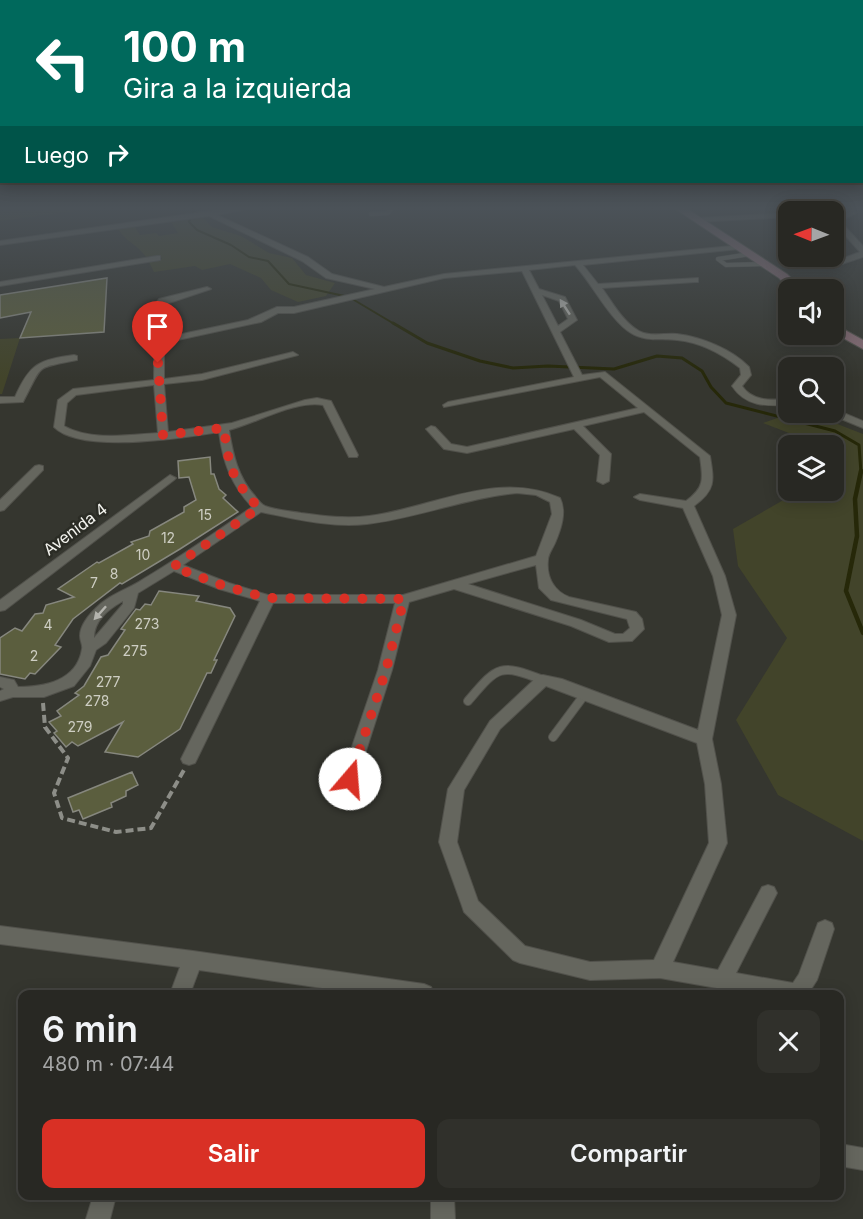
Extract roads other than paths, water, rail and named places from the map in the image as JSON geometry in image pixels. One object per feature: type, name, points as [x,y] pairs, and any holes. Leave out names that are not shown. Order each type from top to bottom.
[{"type":"main road","points":[[765,265],[786,279]]},
{"type":"main road","points":[[844,334],[863,345]]},
{"type":"street","points":[[0,284],[115,265]]},
{"type":"street","points":[[313,265],[329,276],[388,289]]},
{"type":"street","points":[[158,342],[251,321],[275,318],[294,310],[444,276],[566,265]]},
{"type":"street","points":[[579,265],[631,330],[645,336],[688,339],[710,346],[744,367],[746,375],[737,386],[743,394],[759,402],[778,402]]},
{"type":"street","points":[[525,268],[579,378]]},
{"type":"street","points":[[598,286],[695,280]]},
{"type":"street","points":[[163,435],[158,342],[160,302],[207,290]]},
{"type":"street","points":[[537,291],[562,299],[573,320],[557,330]]},
{"type":"street","points":[[293,355],[202,377],[159,384],[73,392],[62,402],[59,427],[70,435],[97,438],[163,435],[224,428],[302,404],[322,402],[327,403],[353,455]]},
{"type":"street","points":[[0,400],[19,400],[30,372],[40,364],[74,358]]},
{"type":"street","points":[[448,405],[602,374],[705,456],[708,480],[705,493],[688,505],[640,497]]},
{"type":"street","points":[[431,429],[448,447],[467,450],[645,409]]},
{"type":"street","points":[[844,417],[863,425]]},
{"type":"street","points":[[576,425],[606,454],[603,481]]},
{"type":"street","points":[[224,428],[233,475],[241,488],[259,508],[304,518],[366,520],[403,514],[490,491],[526,489],[540,492],[556,500],[558,514],[541,559],[544,583],[549,592],[566,601],[631,615],[635,619],[637,629],[627,639],[614,639],[576,623],[456,585]]},
{"type":"street","points":[[0,507],[39,468]]},
{"type":"street","name":"Avenida 4","points":[[0,607],[170,478]]},
{"type":"street","points":[[660,969],[717,843],[713,784],[704,739],[729,615],[719,576],[688,505]]},
{"type":"street","points":[[90,647],[86,639],[94,618],[116,598],[132,592],[173,567],[259,508]]},
{"type":"street","points":[[173,567],[224,586],[268,598],[404,599],[541,559]]},
{"type":"street","points":[[0,682],[9,684],[7,694],[44,692],[63,685],[77,674],[85,662],[90,647],[101,640],[118,620],[129,605],[132,592]]},
{"type":"street","points":[[189,759],[268,598]]},
{"type":"street","points":[[350,779],[386,670],[404,599]]},
{"type":"street","points":[[704,739],[543,680],[495,725],[456,789],[448,842],[471,906],[520,954],[590,971],[660,969],[778,990]]},
{"type":"street","points":[[722,981],[768,893]]},
{"type":"street","points":[[799,990],[807,980],[825,929]]},
{"type":"street","points":[[0,935],[397,990]]},
{"type":"street","points":[[182,990],[193,960]]},
{"type":"street","points":[[844,1156],[863,1159]]},
{"type":"street","points":[[98,1219],[104,1200]]},
{"type":"street","points":[[443,1200],[443,1219]]},
{"type":"lane","points":[[725,265],[747,265]]},
{"type":"lane","points":[[468,701],[497,669],[512,667],[543,680]]},
{"type":"lane","points":[[553,737],[585,694]]},
{"type":"waterway","points":[[272,265],[289,284],[349,297],[396,325]]},
{"type":"waterway","points":[[393,323],[427,343],[480,361],[513,368],[548,366],[614,369],[657,356],[682,358],[702,371],[711,387],[726,403],[835,431],[859,445],[861,472]]},
{"type":"waterway","points":[[861,472],[855,499],[857,536],[846,591],[863,633]]}]
